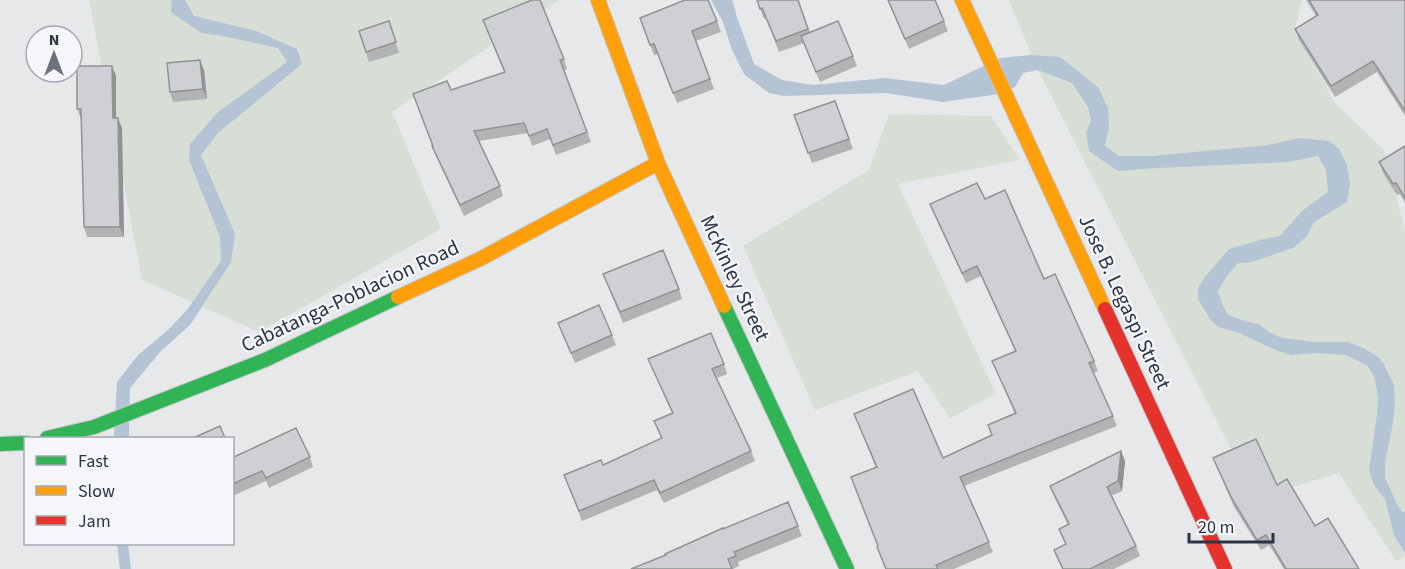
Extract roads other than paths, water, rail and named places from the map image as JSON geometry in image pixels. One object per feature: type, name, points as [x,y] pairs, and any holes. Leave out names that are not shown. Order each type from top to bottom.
[{"type":"street","name":"McKinley Street","points":[[598,0],[658,163],[847,569]]},
{"type":"street","name":"Jose B. Legaspi Street","points":[[962,0],[1225,569]]},
{"type":"street","name":"Cabatanga-Poblacion Road","points":[[51,437],[94,427],[265,360],[480,259],[658,163]]},
{"type":"street","points":[[0,444],[24,443]]},
{"type":"water","points":[[172,0],[185,0],[194,16],[256,31],[297,49],[302,64],[219,132],[201,155],[235,234],[231,262],[190,325],[161,351],[130,388],[129,437],[114,437],[117,382],[138,355],[167,331],[187,310],[221,261],[220,237],[189,160],[190,144],[218,112],[287,62],[278,48],[201,33],[171,12]]},
{"type":"water","points":[[711,0],[732,0],[754,64],[782,80],[813,85],[885,78],[944,85],[1000,58],[1031,55],[1060,57],[1098,87],[1108,108],[1109,126],[1105,146],[1119,156],[1153,156],[1268,145],[1299,138],[1329,141],[1339,149],[1347,165],[1350,184],[1347,202],[1314,222],[1307,236],[1293,248],[1252,262],[1238,263],[1218,291],[1228,315],[1259,324],[1282,338],[1315,342],[1348,342],[1377,356],[1383,363],[1394,385],[1395,404],[1385,462],[1385,478],[1397,504],[1402,512],[1405,511],[1405,553],[1394,535],[1385,499],[1374,485],[1369,470],[1378,399],[1373,374],[1367,365],[1345,355],[1318,353],[1291,355],[1278,351],[1239,333],[1218,327],[1210,319],[1198,299],[1198,288],[1229,249],[1280,236],[1303,210],[1328,192],[1326,170],[1318,156],[1288,162],[1118,171],[1089,151],[1086,133],[1091,120],[1088,107],[1072,83],[1038,70],[1023,73],[1015,87],[999,94],[943,102],[886,93],[784,96],[769,93],[744,74],[732,50],[723,22]]},
{"type":"water","points":[[117,545],[128,545],[131,569],[120,569]]}]
